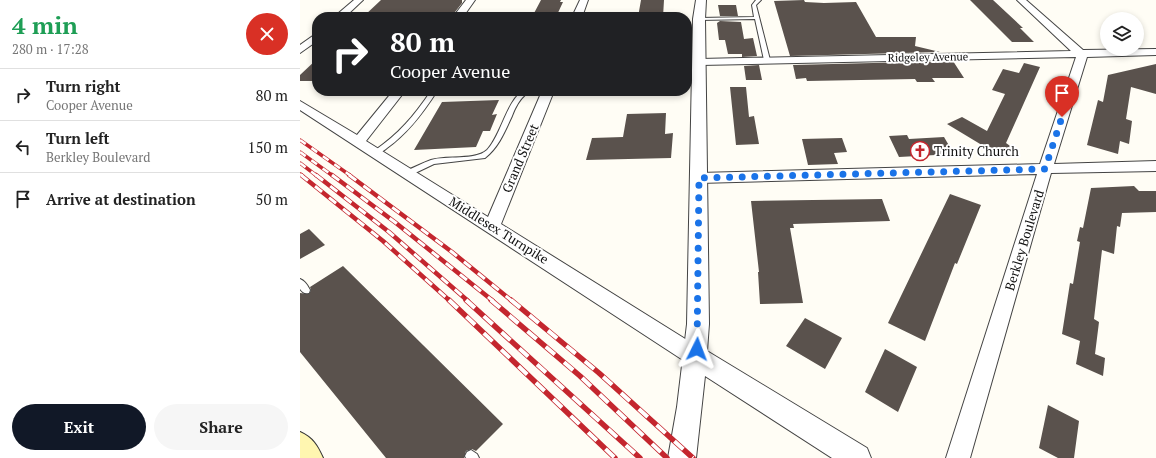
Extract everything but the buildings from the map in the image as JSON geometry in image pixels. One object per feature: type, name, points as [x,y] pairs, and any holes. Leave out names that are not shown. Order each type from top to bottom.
[{"type":"main road","points":[[300,448],[307,458]]},
{"type":"street","points":[[345,12],[359,0]]},
{"type":"street","points":[[462,12],[471,0]]},
{"type":"street","points":[[579,12],[584,0]]},
{"type":"street","points":[[682,458],[696,358],[698,324],[699,19],[701,0]]},
{"type":"street","points":[[1021,0],[1081,54]]},
{"type":"street","points":[[300,50],[312,40]]},
{"type":"street","name":"Ridgeley Avenue","points":[[700,62],[1156,52]]},
{"type":"street","name":"Berkley Boulevard","points":[[958,458],[1045,169],[1082,59],[1081,54]]},
{"type":"street","points":[[358,142],[395,96]]},
{"type":"street","name":"Grand Street","points":[[492,226],[545,96]]},
{"type":"street","name":"Middlesex Turnpike","points":[[300,105],[492,226],[696,358]]},
{"type":"street","points":[[699,178],[1156,166]]},
{"type":"street","points":[[696,358],[857,458]]},
{"type":"lane","points":[[759,0],[754,5],[762,33],[767,60]]},
{"type":"lane","points":[[699,19],[757,18]]},
{"type":"lane","points":[[376,153],[396,140],[409,127],[431,96]]},
{"type":"lane","points":[[408,173],[428,164],[483,156],[487,154],[494,146],[519,96]]},
{"type":"railway","points":[[300,140],[351,176]]},
{"type":"railway","points":[[300,152],[333,176]]},
{"type":"railway","points":[[300,163],[317,176]]},
{"type":"railway","points":[[301,175],[383,241],[450,301]]},
{"type":"railway","points":[[316,175],[389,232],[468,301]]},
{"type":"railway","points":[[332,175],[396,223],[493,301]]},
{"type":"railway","points":[[349,175],[452,252],[512,301]]},
{"type":"railway","points":[[449,300],[615,458]]},
{"type":"railway","points":[[466,300],[640,458]]},
{"type":"railway","points":[[491,300],[580,376],[667,458]]},
{"type":"railway","points":[[511,300],[599,373],[693,458]]},
{"type":"place","name":"Trinity Church","points":[[920,151]]},
{"type":"route","points":[[697,349],[699,178],[1045,169],[1062,117]]}]
